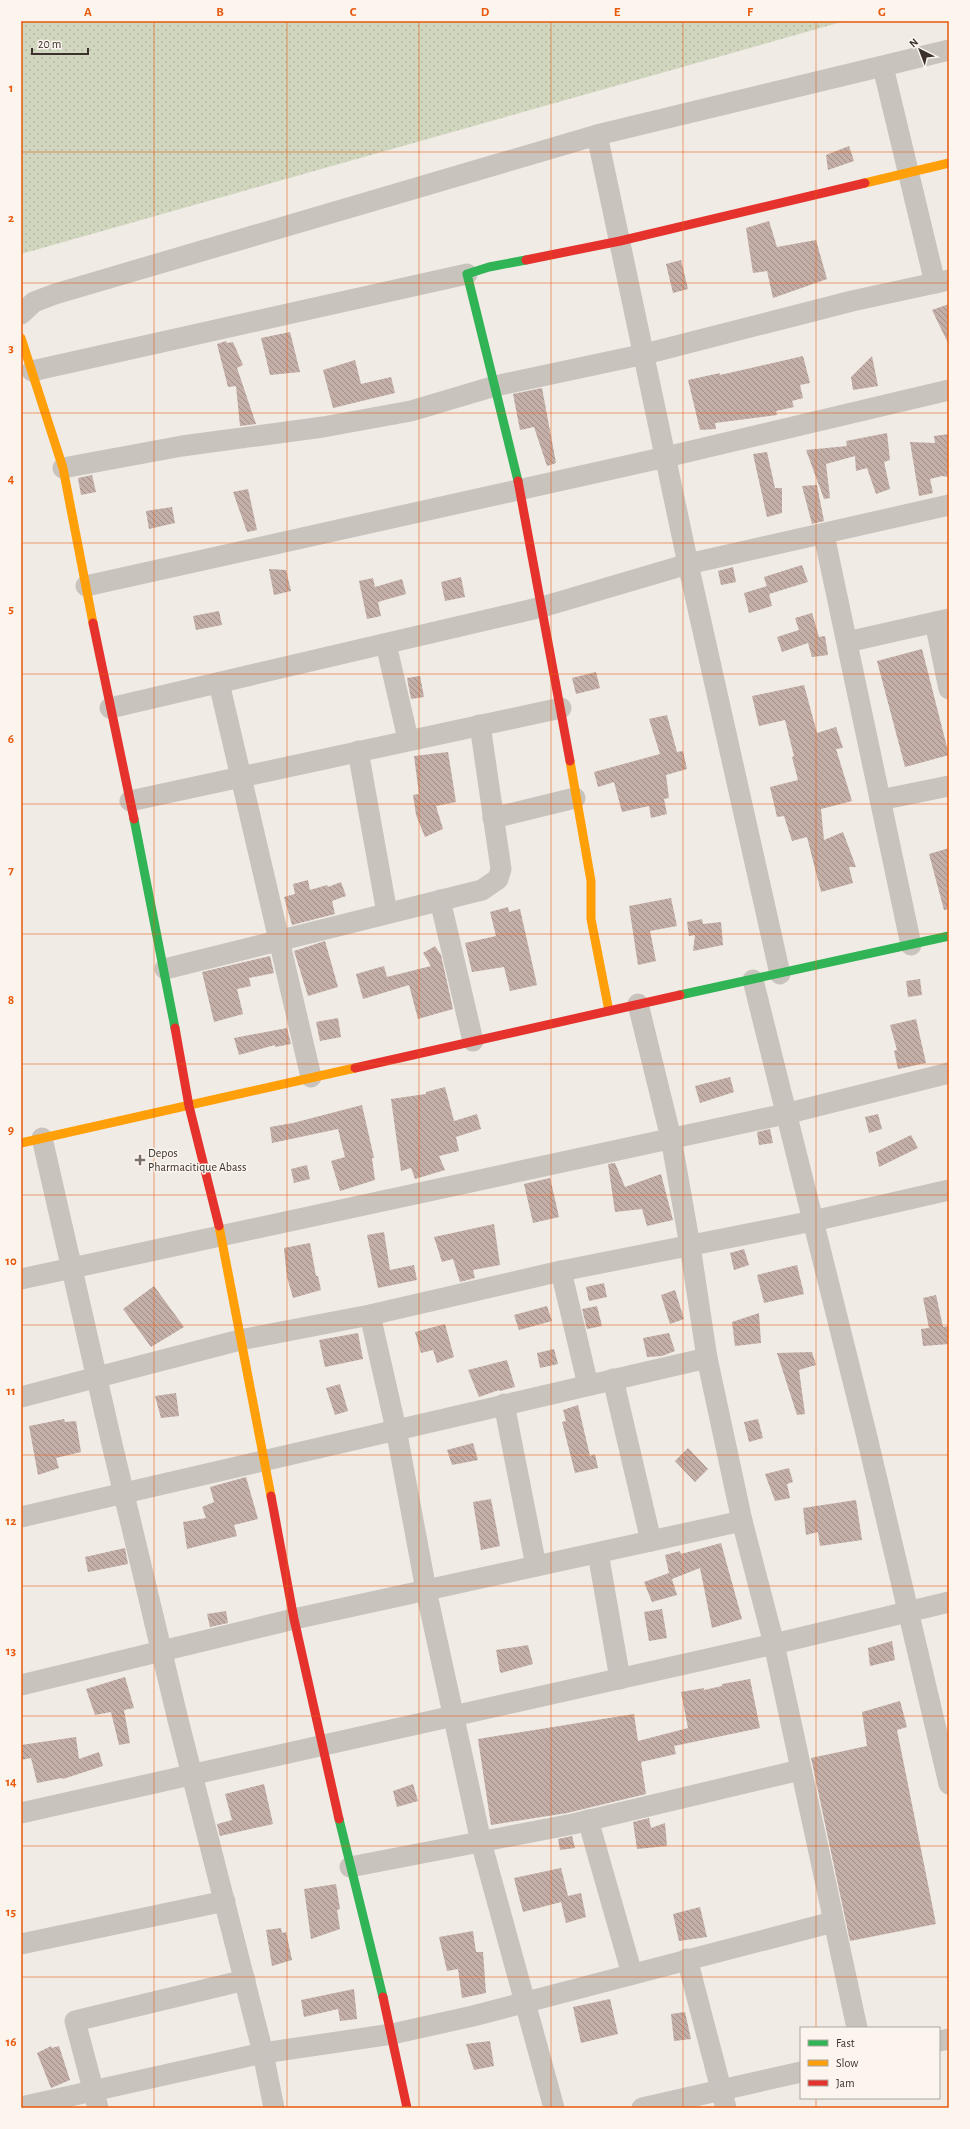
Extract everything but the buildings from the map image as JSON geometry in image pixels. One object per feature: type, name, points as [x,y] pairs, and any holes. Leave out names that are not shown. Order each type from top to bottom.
[{"type":"street","points":[[21,314],[34,302],[56,294],[597,135],[949,50]]},
{"type":"street","points":[[63,468],[182,446],[323,427],[411,411],[495,386],[645,354],[852,301],[942,281],[909,172],[883,67]]},
{"type":"street","points":[[597,135],[645,354],[688,564],[780,974]]},
{"type":"street","points":[[32,371],[467,274],[489,267],[620,241],[949,163]]},
{"type":"street","points":[[467,274],[520,490],[561,708],[575,798],[591,882],[591,919],[608,1011]]},
{"type":"street","points":[[21,338],[63,468],[110,708],[165,969],[189,1106],[221,1235],[294,1619],[321,1745],[392,2034],[407,2108]]},
{"type":"street","points":[[86,586],[666,457],[949,390]]},
{"type":"street","points":[[110,708],[542,607],[688,564],[949,506]]},
{"type":"street","points":[[824,535],[911,945]]},
{"type":"street","points":[[847,642],[942,621],[949,688]]},
{"type":"street","points":[[386,644],[408,739]]},
{"type":"street","points":[[219,682],[311,1077]]},
{"type":"street","points":[[130,801],[408,739],[561,708]]},
{"type":"street","points":[[165,969],[482,890],[498,879],[501,869],[480,725]]},
{"type":"street","points":[[358,751],[387,913]]},
{"type":"street","points":[[880,800],[949,786]]},
{"type":"street","points":[[493,818],[575,798]]},
{"type":"street","points":[[440,900],[473,1040]]},
{"type":"street","points":[[21,1143],[189,1106],[473,1040],[949,936]]},
{"type":"street","points":[[753,980],[785,1114],[866,1433],[906,1610],[949,1784]]},
{"type":"street","points":[[638,1004],[670,1138],[690,1246],[707,1358],[742,1521],[774,1644],[856,2027]]},
{"type":"street","points":[[21,1279],[785,1114],[949,1073]]},
{"type":"street","points":[[42,1138],[70,1268],[98,1378],[124,1494],[263,2053],[274,2108]]},
{"type":"street","points":[[21,1397],[240,1340],[370,1314],[561,1271],[813,1221],[949,1190]]},
{"type":"street","points":[[561,1271],[588,1385]]},
{"type":"street","points":[[370,1314],[396,1429],[426,1590],[481,1842],[554,2108]]},
{"type":"street","points":[[21,1517],[707,1358]]},
{"type":"street","points":[[613,1379],[651,1541]]},
{"type":"street","points":[[504,1404],[536,1566]]},
{"type":"street","points":[[21,1685],[294,1619],[742,1521]]},
{"type":"street","points":[[598,1553],[620,1679]]},
{"type":"street","points":[[21,1813],[774,1644],[906,1610],[949,1602]]},
{"type":"street","points":[[350,1867],[588,1820],[800,1770]]},
{"type":"street","points":[[588,1820],[632,1974]]},
{"type":"street","points":[[21,1944],[225,1901]]},
{"type":"street","points":[[21,2107],[96,2099],[263,2053],[392,2034],[524,2002],[833,1922]]},
{"type":"street","points":[[686,1959],[724,2099]]},
{"type":"street","points":[[96,2099],[75,2021],[245,1980]]},
{"type":"street","points":[[642,2108],[724,2099],[800,2072]]},
{"type":"green space","points":[[21,21],[845,21],[21,254]]},
{"type":"traffic: fast","points":[[518,481],[467,274],[489,267],[526,260]]},
{"type":"traffic: fast","points":[[134,819],[175,1028]]},
{"type":"traffic: fast","points":[[680,995],[949,936]]},
{"type":"traffic: fast","points":[[339,1819],[383,1997]]},
{"type":"traffic: slow","points":[[865,183],[949,163]]},
{"type":"traffic: slow","points":[[21,338],[63,468],[93,623]]},
{"type":"traffic: slow","points":[[570,761],[591,881],[591,919],[609,1011]]},
{"type":"traffic: slow","points":[[21,1143],[355,1068]]},
{"type":"traffic: slow","points":[[219,1226],[271,1496]]},
{"type":"traffic: jam","points":[[526,260],[620,241],[865,183]]},
{"type":"traffic: jam","points":[[518,481],[570,761]]},
{"type":"traffic: jam","points":[[93,623],[134,819]]},
{"type":"traffic: jam","points":[[355,1068],[680,995]]},
{"type":"traffic: jam","points":[[175,1028],[189,1106],[219,1226]]},
{"type":"traffic: jam","points":[[271,1496],[294,1619],[339,1819]]},
{"type":"traffic: jam","points":[[383,1997],[407,2108]]},
{"type":"place","name":"Depos Pharmacitique Abass","points":[[140,1160]]}]
